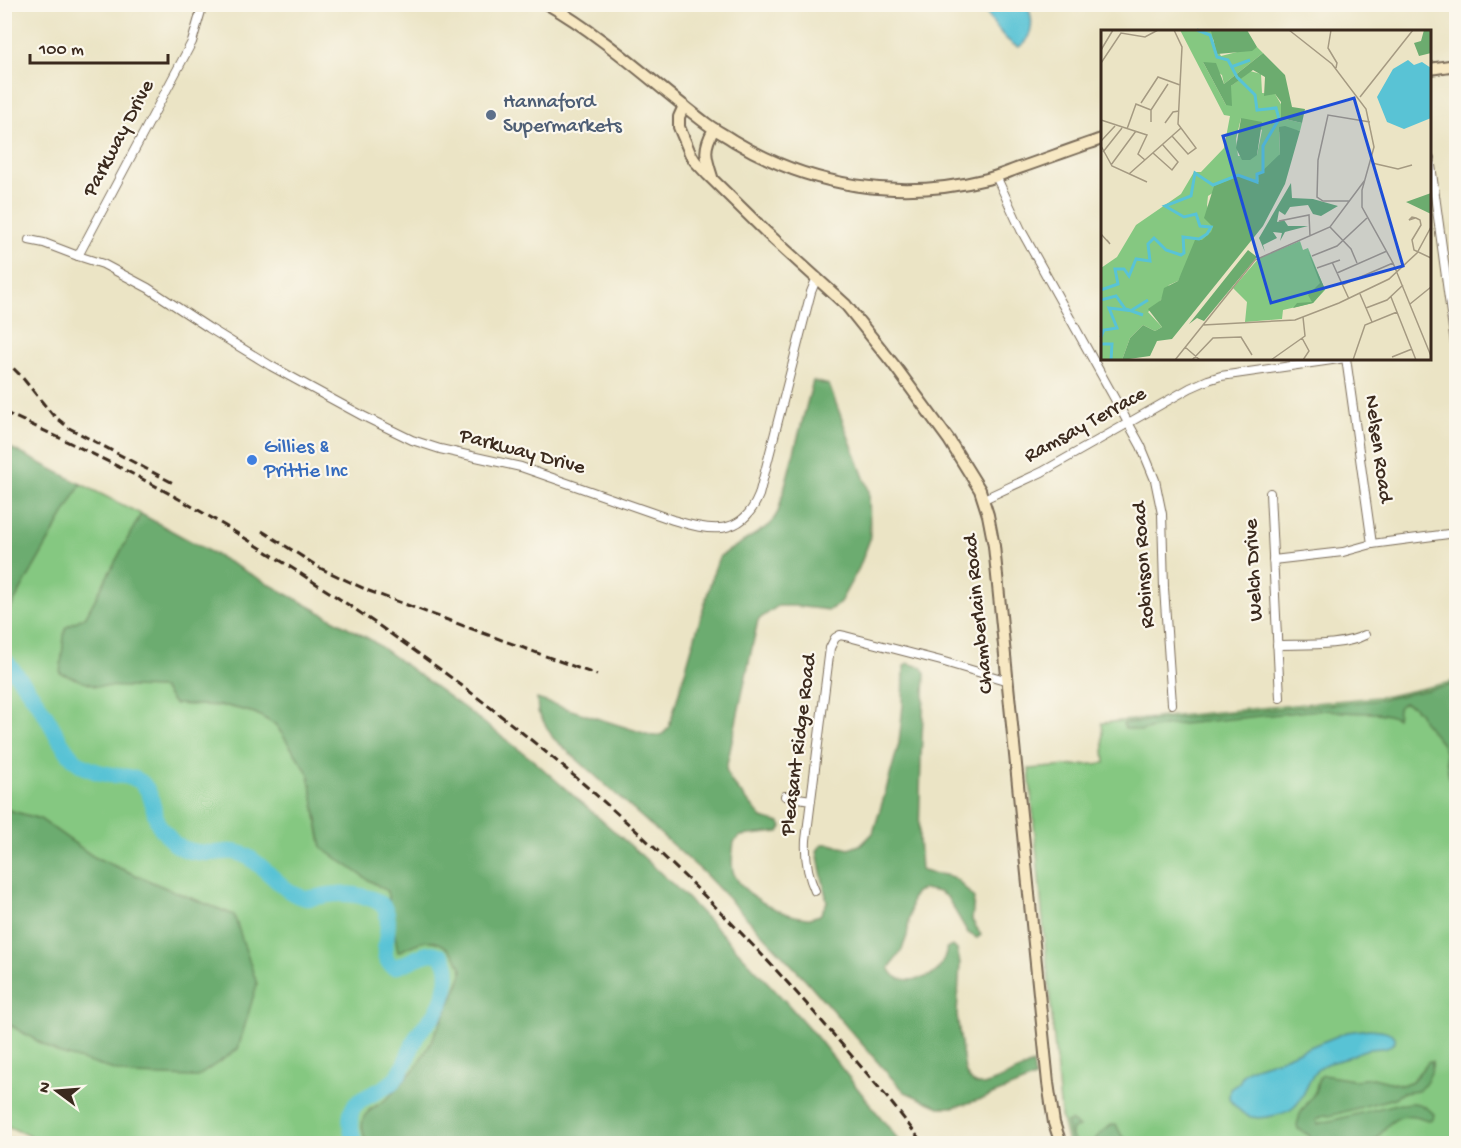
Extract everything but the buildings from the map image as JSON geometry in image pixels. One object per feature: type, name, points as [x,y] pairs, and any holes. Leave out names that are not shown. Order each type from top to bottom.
[{"type":"street","name":"Parkway Drive","points":[[78,256],[192,42],[204,4]]},
{"type":"street","points":[[547,4],[564,9],[714,129],[773,162],[843,184],[879,189],[952,186],[996,176],[1101,139]]},
{"type":"street","points":[[1431,69],[1456,65]]},
{"type":"street","name":"Chamberlain Road","points":[[684,106],[680,112],[679,122],[682,136],[695,161],[767,233],[846,305],[894,365],[962,459],[978,484],[984,500],[994,546],[1047,1072],[1054,1123],[1061,1143]]},
{"type":"street","points":[[713,180],[706,147],[714,129]]},
{"type":"street","points":[[1431,165],[1456,351]]},
{"type":"street","name":"Robinson Road","points":[[996,176],[1026,239],[1149,463],[1160,497],[1162,514],[1164,588],[1172,704]]},
{"type":"street","name":"Parkway Drive","points":[[29,240],[103,264],[133,279],[271,366],[412,440],[440,449],[521,467],[673,520],[713,529],[731,526],[746,517],[759,495],[811,292],[817,277]]},
{"type":"street","name":"Ramsay Terrace","points":[[984,500],[1042,472],[1197,385],[1216,378],[1333,360]]},
{"type":"street","name":"Nelsen Road","points":[[1346,360],[1372,544]]},
{"type":"street","name":"Welch Drive","points":[[1270,493],[1280,698]]},
{"type":"street","points":[[1273,560],[1334,553],[1372,544],[1456,533]]},
{"type":"street","name":"Welch Drive","points":[[1277,645],[1331,643],[1365,635]]},
{"type":"street","name":"Pleasant Ridge Road","points":[[815,891],[809,878],[805,856],[830,648],[835,638],[850,637],[1008,681]]},
{"type":"street","points":[[785,796],[811,800]]},
{"type":"green space","points":[[813,381],[829,385],[869,491],[870,539],[859,568],[839,604],[829,610],[778,606],[758,620],[726,769],[730,780],[762,818],[780,823],[782,827],[779,832],[741,836],[734,842],[733,870],[739,882],[755,898],[765,904],[797,916],[812,918],[820,915],[827,902],[817,851],[822,844],[849,849],[862,844],[873,833],[899,743],[904,666],[908,663],[923,668],[925,674],[919,838],[921,870],[952,877],[963,886],[974,898],[972,920],[981,935],[977,938],[968,933],[947,897],[939,892],[924,889],[916,892],[912,898],[907,936],[901,952],[889,968],[899,978],[916,979],[928,976],[937,971],[947,948],[953,946],[957,950],[960,963],[957,1015],[965,1071],[969,1078],[978,1085],[983,1085],[1033,1064],[1035,1078],[982,1099],[954,1107],[939,1107],[905,1092],[807,981],[704,873],[553,738],[538,712],[537,699],[653,736],[664,733],[669,727],[716,564],[720,556],[770,525],[778,512]]},
{"type":"green space","points":[[5,445],[81,484],[5,618]]},
{"type":"green space","points":[[81,484],[141,514],[86,616],[116,686],[163,688],[174,704],[227,706],[255,713],[276,725],[309,774],[320,839],[478,944],[419,1064],[386,1100],[369,1110],[362,1127],[366,1143],[47,1144],[5,1125],[5,1022],[58,1053],[234,915],[94,857],[40,819],[5,809],[5,618]]},
{"type":"green space","points":[[141,514],[371,640],[534,761],[639,853],[721,933],[816,1036],[901,1143],[366,1143],[362,1127],[364,1117],[393,1093],[420,1061],[456,990],[462,972],[461,968],[451,952],[435,942],[424,941],[398,952],[387,891],[322,848],[309,774],[276,725],[255,713],[227,706],[174,704],[163,688],[95,686],[60,673],[65,628],[86,616]]},
{"type":"green space","points":[[1456,681],[1456,1143],[1068,1143],[1061,1116],[1029,769],[1105,763],[1102,723],[1388,696]]},
{"type":"green space","points":[[1456,684],[1456,691],[1451,692],[1456,707],[1456,754],[1453,760],[1456,766],[1456,787],[1449,778],[1445,751],[1441,743],[1413,706],[1404,703],[1398,708],[1397,718],[1377,713],[1319,710],[1163,726],[1141,731],[1125,728],[1123,724],[1379,700]]},
{"type":"green space","points":[[5,809],[40,819],[94,857],[234,915],[257,984],[238,1049],[197,1077],[131,1075],[58,1053],[5,1022]]},
{"type":"green space","points":[[1429,1061],[1432,1061],[1431,1073],[1418,1091],[1402,1093],[1394,1098],[1329,1116],[1325,1115],[1316,1120],[1317,1124],[1396,1104],[1414,1103],[1432,1112],[1433,1119],[1427,1120],[1411,1115],[1398,1118],[1382,1131],[1374,1143],[1309,1143],[1311,1140],[1309,1135],[1298,1129],[1300,1114],[1315,1092],[1319,1078],[1323,1075],[1354,1080],[1373,1078],[1402,1085],[1412,1081]]},
{"type":"green space","points":[[1071,1121],[1079,1127],[1072,1129],[1071,1134],[1079,1143],[1071,1143],[1066,1123]]},
{"type":"green space","points":[[1111,1125],[1116,1125],[1122,1136],[1131,1143],[1091,1143],[1101,1133]]},
{"type":"water","points":[[979,5],[1027,5],[1032,22],[1028,38],[1019,47],[1013,44],[1002,35]]},
{"type":"water","points":[[1369,1029],[1390,1033],[1395,1037],[1395,1042],[1384,1048],[1369,1049],[1326,1064],[1311,1078],[1298,1103],[1287,1112],[1267,1117],[1249,1117],[1241,1112],[1229,1098],[1230,1089],[1239,1083],[1243,1074],[1249,1069],[1347,1032]]},
{"type":"waterway","points":[[4,659],[36,700],[62,744],[75,760],[92,770],[132,778],[142,783],[149,793],[159,825],[175,844],[198,852],[239,853],[256,863],[289,891],[306,898],[348,894],[376,901],[386,910],[388,917],[385,955],[387,962],[393,967],[431,953],[442,958],[448,972],[446,989],[440,1005],[419,1032],[397,1077],[361,1100],[353,1108],[350,1121],[355,1144]]},
{"type":"railway","points":[[4,359],[52,414],[69,428],[173,483]]},
{"type":"railway","points":[[4,412],[129,472],[242,536],[384,629],[522,733],[653,846],[715,906],[775,968],[832,1033],[923,1144]]},
{"type":"railway","points":[[262,531],[320,568],[369,591],[597,675]]},
{"type":"place","name":"Hannaford Supermarkets","points":[[491,115]]},
{"type":"place","name":"Gillies & Prittie Inc","points":[[252,460]]}]
